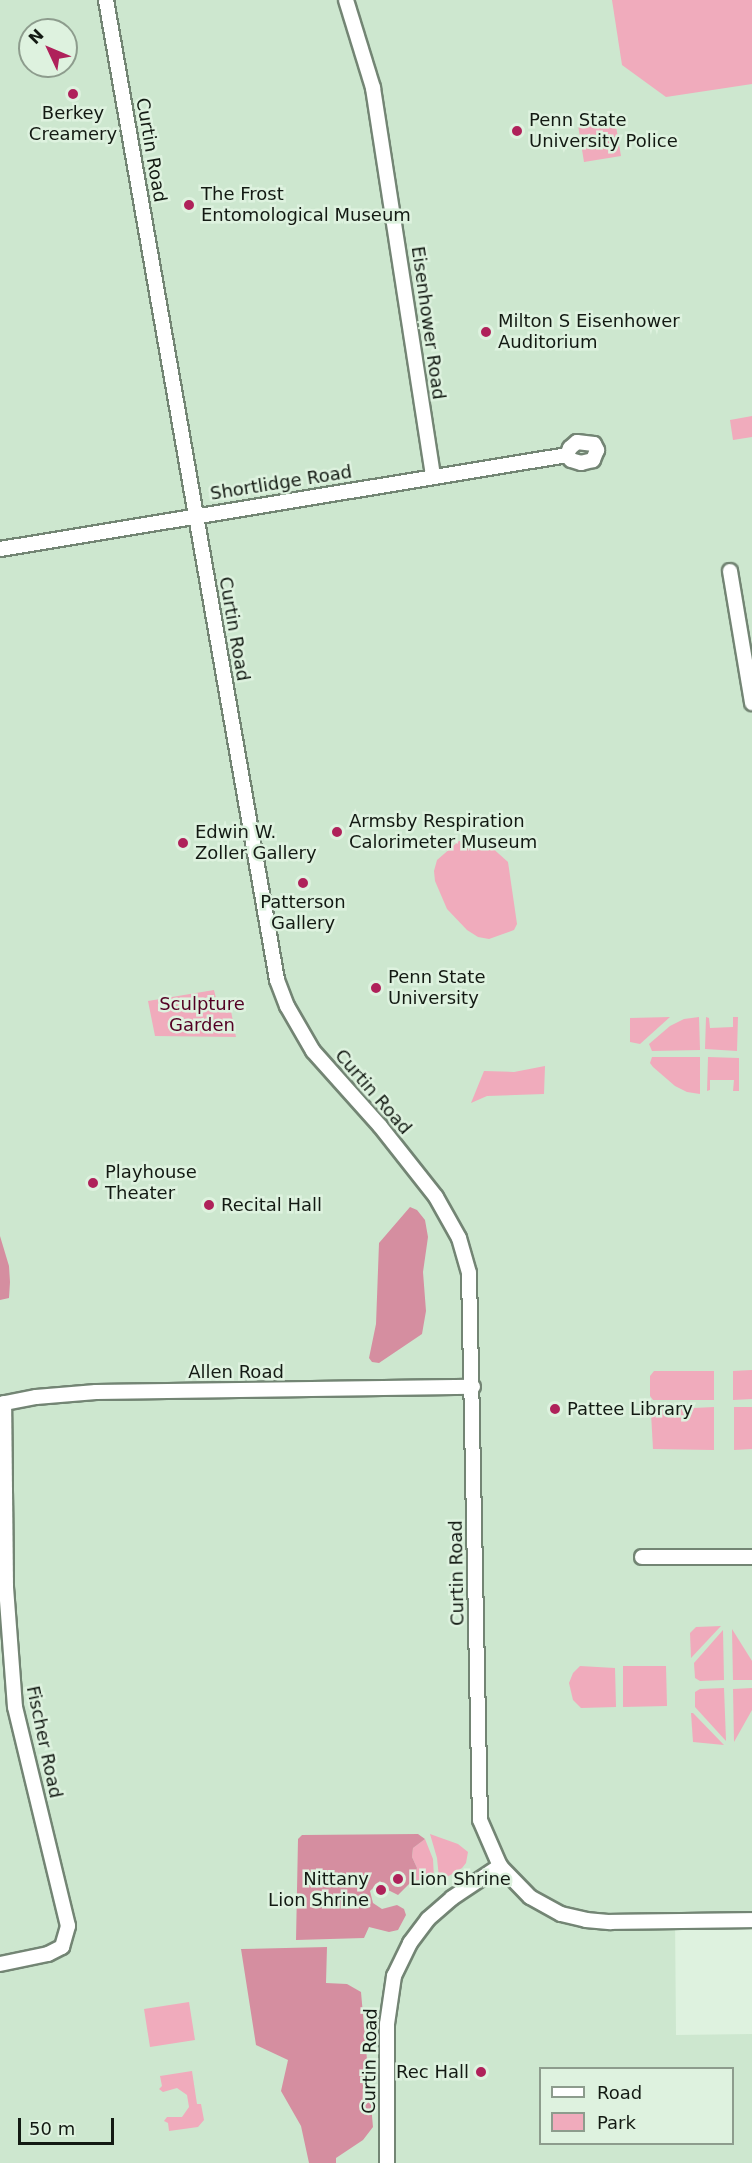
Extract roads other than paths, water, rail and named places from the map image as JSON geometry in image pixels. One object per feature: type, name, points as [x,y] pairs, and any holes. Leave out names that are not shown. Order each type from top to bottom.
[{"type":"street","name":"Curtin Road","points":[[106,0],[277,980],[287,1006],[313,1051],[414,1168],[440,1203],[459,1238],[470,1273],[478,1803],[480,1820],[500,1866],[429,1919],[410,1943],[394,1976],[387,2024],[387,2163]]},
{"type":"street","name":"Eisenhower Road","points":[[346,0],[373,88],[434,476]]},
{"type":"street","name":"Shortlidge Road","points":[[0,549],[569,454]]},
{"type":"street","points":[[730,571],[752,703]]},
{"type":"street","name":"Allen Road","points":[[2,1403],[32,1397],[96,1392],[473,1387]]},
{"type":"street","name":"Fischer Road","points":[[0,1964],[48,1954],[62,1947],[68,1926],[15,1707],[3,1521],[2,1403]]},
{"type":"street","points":[[642,1557],[752,1557]]},
{"type":"street","points":[[500,1866],[538,1903],[561,1914],[586,1920],[752,1920]]},
{"type":"place","name":"Berkey Creamery","points":[[73,94]]},
{"type":"place","name":"Penn State University Police","points":[[517,131]]},
{"type":"place","name":"The Frost Entomological Museum","points":[[189,205]]},
{"type":"place","name":"Milton S Eisenhower Auditorium","points":[[486,332]]},
{"type":"place","name":"Armsby Respiration Calorimeter Museum","points":[[337,832]]},
{"type":"place","name":"Edwin W. Zoller Gallery","points":[[183,843]]},
{"type":"place","name":"Patterson Gallery","points":[[303,883]]},
{"type":"place","name":"Penn State University","points":[[376,988]]},
{"type":"place","name":"Playhouse Theater","points":[[93,1183]]},
{"type":"place","name":"Recital Hall","points":[[209,1205]]},
{"type":"place","name":"Pattee Library","points":[[555,1409]]},
{"type":"place","name":"Lion Shrine","points":[[398,1879]]},
{"type":"place","name":"Nittany Lion Shrine","points":[[381,1890]]},
{"type":"place","name":"Rec Hall","points":[[481,2072]]},
{"type":"park label","name":"Sculpture Garden","points":[[202,1015]]}]
